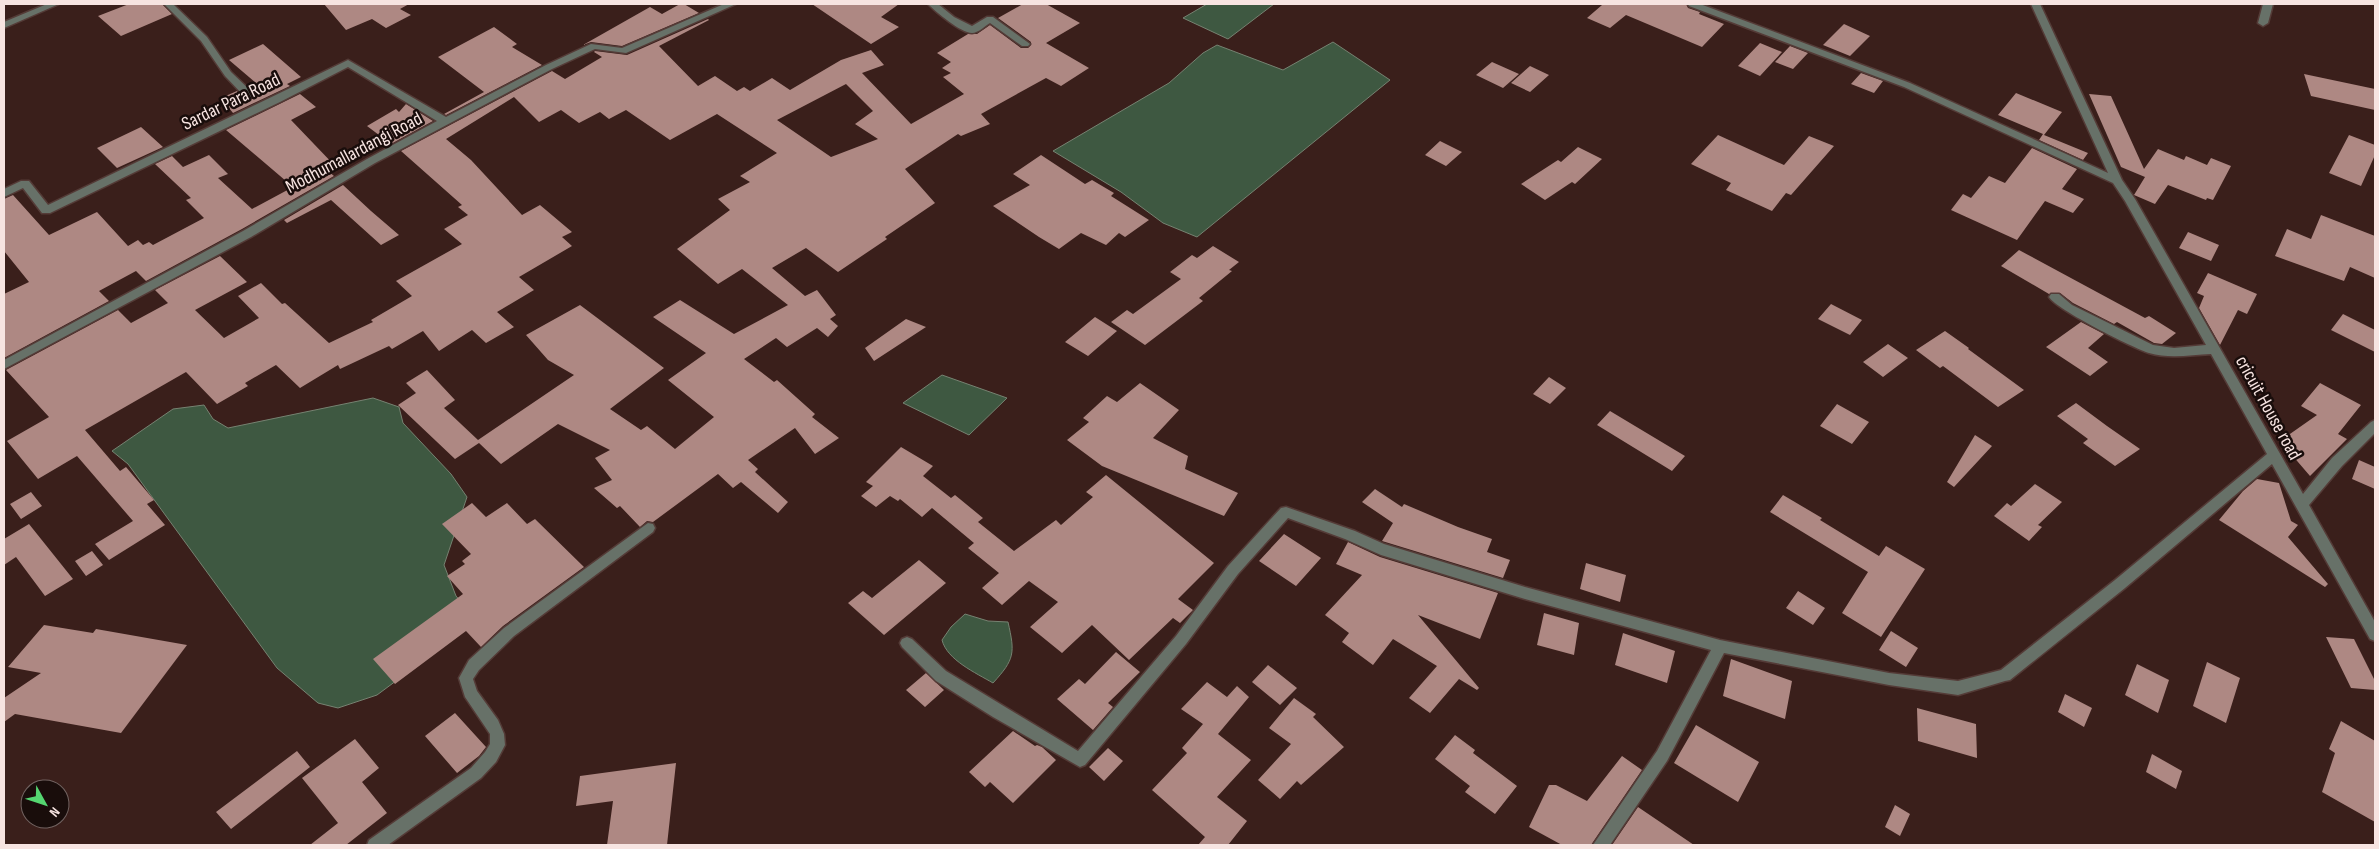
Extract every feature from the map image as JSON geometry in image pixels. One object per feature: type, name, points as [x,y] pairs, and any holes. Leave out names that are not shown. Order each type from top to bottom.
[{"type":"street","points":[[4,25],[54,4]]},
{"type":"street","points":[[168,4],[204,39],[228,74],[249,95]]},
{"type":"street","name":"Modhumallardangi Road","points":[[4,365],[247,234],[345,176],[549,67],[594,46],[623,51],[730,4]]},
{"type":"street","points":[[933,4],[951,19],[972,30],[990,19],[1025,44]]},
{"type":"street","points":[[1692,4],[1907,85],[2117,181]]},
{"type":"street","name":"cricuit House road","points":[[2036,4],[2117,181],[2130,199],[2375,635]]},
{"type":"street","points":[[2263,23],[2268,4]]},
{"type":"street","name":"Sardar Para Road","points":[[4,193],[26,183],[46,210],[276,100],[348,63],[444,121],[412,140]]},
{"type":"street","points":[[2055,297],[2068,308],[2151,349],[2161,352],[2174,352],[2214,349]]},
{"type":"street","points":[[2301,505],[2337,462],[2375,425]]},
{"type":"street","points":[[907,644],[941,676],[1080,760],[1181,640],[1232,570],[1286,512],[1350,535],[1381,549],[1525,593],[1720,646],[1889,679],[1958,688],[2005,675],[2120,584],[2273,456]]},
{"type":"street","points":[[375,845],[476,773],[491,760],[498,746],[497,730],[467,690],[466,678],[474,665],[509,632],[648,528]]},
{"type":"street","points":[[1601,845],[1662,756],[1720,646]]},
{"type":"shaded area","points":[[1207,4],[1274,4],[1228,39],[1183,18]]},
{"type":"shaded area","points":[[1333,42],[1390,80],[1197,237],[1163,223],[1121,192],[1053,151],[1169,83],[1203,53],[1217,45],[1283,70]]},
{"type":"shaded area","points":[[942,375],[1007,398],[969,435],[903,403]]},
{"type":"shaded area","points":[[373,398],[399,407],[403,423],[451,474],[467,497],[444,565],[456,596],[476,619],[474,623],[377,695],[338,708],[318,703],[277,668],[128,464],[112,451],[173,409],[204,405],[213,419],[228,428]]},
{"type":"shaded area","points":[[965,614],[988,621],[1008,622],[1012,641],[1011,655],[1006,668],[993,683],[956,660],[945,647],[942,640],[951,627]]},
{"type":"building","points":[[129,4],[162,4],[172,14],[121,36],[98,16]]},
{"type":"building","points":[[324,4],[409,4],[400,9],[411,15],[386,28],[372,19],[346,30]]},
{"type":"building","points":[[680,4],[684,4],[699,13],[622,46],[591,42],[583,45],[650,7],[662,14]]},
{"type":"building","points":[[812,4],[899,4],[881,17],[899,27],[871,44]]},
{"type":"building","points":[[1023,4],[1046,4],[1080,23],[1046,43],[1089,68],[1061,86],[1046,78],[981,114],[990,124],[961,136],[958,134],[905,169],[935,203],[885,237],[887,239],[838,272],[806,248],[772,268],[805,296],[817,290],[836,315],[830,319],[838,326],[828,337],[817,328],[787,347],[776,338],[744,359],[774,382],[777,380],[815,414],[812,417],[839,438],[815,454],[795,428],[748,460],[758,469],[755,472],[788,502],[778,513],[741,482],[733,488],[718,474],[653,522],[647,521],[640,527],[620,506],[617,508],[594,488],[612,480],[595,458],[610,450],[558,424],[501,464],[479,443],[455,459],[398,405],[416,393],[406,383],[427,370],[455,400],[444,408],[478,440],[574,375],[548,360],[526,335],[580,305],[664,368],[610,409],[641,430],[647,426],[675,449],[714,417],[668,380],[706,353],[653,317],[680,300],[734,334],[788,305],[742,269],[718,284],[677,249],[730,210],[718,199],[750,182],[740,176],[777,153],[717,114],[670,140],[626,110],[609,119],[600,112],[579,123],[561,110],[539,122],[514,97],[446,139],[471,160],[522,215],[540,205],[572,232],[562,237],[572,246],[519,277],[534,290],[497,312],[514,327],[486,343],[472,330],[439,351],[423,331],[392,349],[389,346],[340,369],[338,365],[300,388],[276,365],[245,383],[248,386],[217,404],[186,372],[85,430],[120,471],[126,467],[154,500],[147,504],[165,525],[109,560],[95,544],[133,521],[77,456],[38,479],[7,441],[49,417],[6,370],[118,310],[131,323],[168,303],[155,290],[220,256],[247,282],[195,310],[224,338],[259,318],[238,296],[261,283],[282,304],[285,303],[329,343],[373,322],[371,320],[412,296],[396,281],[462,244],[444,229],[468,215],[458,207],[462,205],[401,151],[552,71],[565,79],[602,57],[595,51],[627,55],[708,19],[659,46],[698,86],[715,76],[737,91],[744,87],[750,91],[772,78],[790,90],[841,60],[871,50],[884,65],[862,73],[911,124],[964,94],[943,77],[951,73],[942,68],[951,62],[937,53],[968,34],[977,34],[990,25],[1021,48],[1028,48],[1031,45],[1031,42],[998,18]],"holes":[[[846,84],[873,111],[855,124],[878,139],[831,157],[777,120]]]},
{"type":"building","points":[[1600,4],[1686,4],[1688,8],[1700,12],[1699,14],[1724,24],[1702,47],[1626,15],[1610,28],[1587,18],[1602,5]]},
{"type":"building","points":[[1844,24],[1870,36],[1850,56],[1823,45]]},
{"type":"building","points":[[494,27],[517,44],[512,47],[542,65],[446,115],[444,114],[484,92],[438,57]]},
{"type":"building","points":[[1760,43],[1782,52],[1760,76],[1738,66]]},
{"type":"building","points":[[263,44],[301,77],[287,84],[290,86],[233,113],[221,98],[237,91],[244,98],[253,99],[255,93],[249,86],[256,83],[229,60]]},
{"type":"building","points":[[1790,46],[1808,53],[1793,69],[1775,62]]},
{"type":"building","points":[[1492,62],[1519,74],[1503,88],[1476,75]]},
{"type":"building","points":[[1530,66],[1549,75],[1530,92],[1511,83]]},
{"type":"building","points":[[1861,73],[1883,81],[1874,93],[1851,84]]},
{"type":"building","points":[[2304,74],[2375,89],[2375,110],[2311,96]]},
{"type":"building","points":[[2016,93],[2062,112],[2044,135],[2088,153],[2083,160],[2039,140],[2043,134],[1998,115]]},
{"type":"building","points":[[300,94],[316,107],[291,120],[336,167],[328,171],[334,176],[146,281],[136,271],[99,291],[109,301],[4,358],[4,294],[29,282],[4,251],[4,199],[13,195],[49,235],[97,212],[128,246],[138,240],[143,245],[149,242],[153,245],[204,218],[186,200],[191,198],[155,164],[172,156],[183,167],[209,155],[228,174],[218,178],[252,209],[293,187],[226,130]]},
{"type":"building","points":[[2089,94],[2111,96],[2144,169],[2158,149],[2184,160],[2186,156],[2207,165],[2211,158],[2231,166],[2213,200],[2207,198],[2206,200],[2168,185],[2155,204],[2134,195],[2145,177],[2121,167]]},
{"type":"building","points":[[406,104],[433,121],[391,144],[367,126],[396,109],[399,112]]},
{"type":"building","points":[[141,127],[163,147],[117,168],[97,148]]},
{"type":"building","points":[[1718,135],[1784,165],[1809,136],[1834,146],[1791,195],[1786,193],[1772,211],[1726,190],[1731,183],[1691,164]]},
{"type":"building","points":[[2349,135],[2375,145],[2375,155],[2361,186],[2329,173]]},
{"type":"building","points":[[1440,141],[1462,152],[1446,166],[1425,155]]},
{"type":"building","points":[[1578,147],[1602,159],[1575,184],[1572,182],[1545,200],[1521,184],[1558,160],[1561,162]]},
{"type":"building","points":[[2032,148],[2077,169],[2062,189],[2084,199],[2073,213],[2045,201],[2017,240],[1951,210],[1963,194],[1971,198],[1989,176],[2005,183]]},
{"type":"building","points":[[1041,155],[1085,184],[1092,180],[1114,193],[1111,196],[1149,220],[1125,237],[1119,233],[1106,245],[1081,233],[1059,249],[1039,237],[993,206],[1030,185],[1013,174]]},
{"type":"building","points":[[343,185],[399,235],[381,245],[331,200],[287,223],[284,220]]},
{"type":"building","points":[[2321,215],[2375,236],[2375,278],[2350,267],[2344,281],[2275,256],[2287,229],[2311,239]]},
{"type":"building","points":[[2188,232],[2219,245],[2211,261],[2179,248]]},
{"type":"building","points":[[1213,246],[1239,262],[1229,270],[1232,271],[1199,298],[1203,301],[1145,345],[1111,322],[1127,310],[1133,314],[1181,279],[1170,272],[1192,255],[1197,258]]},
{"type":"building","points":[[2019,250],[2145,318],[2149,316],[2176,333],[2162,344],[2154,343],[2117,322],[2114,324],[2073,303],[2060,293],[2049,294],[2001,266]]},
{"type":"building","points":[[2208,273],[2257,294],[2247,314],[2238,310],[2220,345],[2199,308],[2204,296],[2197,293]]},
{"type":"building","points":[[1831,304],[1862,320],[1850,335],[1818,319]]},
{"type":"building","points":[[2343,314],[2375,330],[2375,352],[2331,330]]},
{"type":"building","points":[[1095,317],[1117,331],[1088,356],[1065,342]]},
{"type":"building","points":[[906,319],[926,327],[874,361],[865,348]]},
{"type":"building","points":[[2081,322],[2104,334],[2088,348],[2108,362],[2090,376],[2046,347]]},
{"type":"building","points":[[1945,331],[2024,390],[1998,407],[1943,366],[1940,368],[1916,350]]},
{"type":"building","points":[[1888,344],[1908,358],[1883,377],[1863,362]]},
{"type":"building","points":[[1549,377],[1566,388],[1550,404],[1533,394]]},
{"type":"building","points":[[1140,383],[1179,410],[1153,438],[1188,456],[1185,469],[1238,493],[1224,516],[1102,466],[1067,440],[1089,422],[1083,418],[1107,396],[1117,402]]},
{"type":"building","points":[[2320,383],[2361,405],[2338,434],[2347,439],[2310,476],[2280,441],[2317,415],[2301,406]]},
{"type":"building","points":[[2076,403],[2140,449],[2115,466],[2083,443],[2088,439],[2057,416]]},
{"type":"building","points":[[1837,404],[1869,422],[1852,444],[1820,426]]},
{"type":"building","points":[[1610,411],[1685,456],[1672,471],[1597,425]]},
{"type":"building","points":[[1975,435],[1992,446],[1954,487],[1947,482]]},
{"type":"building","points":[[901,447],[933,466],[923,476],[951,498],[955,495],[983,518],[978,522],[1014,551],[1056,520],[1061,525],[1093,497],[1086,492],[1106,475],[1214,563],[1178,599],[1193,610],[1180,623],[1173,618],[1129,660],[1092,625],[1062,653],[1030,627],[1058,602],[1029,581],[1002,605],[982,588],[999,573],[968,548],[974,543],[932,508],[922,517],[900,499],[898,501],[890,496],[876,507],[861,496],[873,486],[866,482]]},
{"type":"building","points":[[2359,460],[2375,467],[2375,489],[2352,479]]},
{"type":"building","points":[[2257,479],[2279,483],[2291,521],[2298,525],[2288,537],[2328,584],[2325,587],[2219,520],[2243,491]]},
{"type":"building","points":[[2035,484],[2062,502],[2038,525],[2042,527],[2029,541],[1994,516],[2007,503],[2011,506]]},
{"type":"building","points":[[1375,489],[1402,507],[1404,504],[1492,539],[1487,552],[1510,560],[1503,578],[1382,541],[1393,523],[1362,502]]},
{"type":"building","points":[[31,492],[42,506],[21,519],[10,504]]},
{"type":"building","points":[[1783,495],[1822,518],[1820,520],[1879,556],[1886,546],[1925,569],[1881,637],[1842,613],[1868,572],[1770,512]]},
{"type":"building","points":[[472,503],[486,517],[507,503],[527,524],[535,519],[584,567],[503,626],[481,647],[466,631],[395,684],[373,659],[463,594],[447,576],[465,564],[462,561],[471,554],[442,524]]},
{"type":"building","points":[[29,524],[73,579],[45,596],[16,557],[4,565],[4,539]]},
{"type":"building","points":[[1284,534],[1321,558],[1296,586],[1259,561]]},
{"type":"building","points":[[1348,542],[1380,557],[1498,593],[1480,639],[1418,615],[1479,688],[1477,690],[1459,679],[1430,713],[1409,698],[1437,666],[1393,639],[1373,665],[1342,642],[1349,633],[1325,615],[1362,575],[1336,564]]},
{"type":"building","points":[[92,551],[103,565],[86,576],[75,561]]},
{"type":"building","points":[[919,560],[946,583],[884,635],[848,603],[863,591],[872,598]]},
{"type":"building","points":[[1586,563],[1626,575],[1620,602],[1580,589]]},
{"type":"building","points":[[1798,591],[1825,608],[1813,625],[1786,608]]},
{"type":"building","points":[[1544,613],[1579,623],[1574,655],[1537,645]]},
{"type":"building","points":[[44,625],[93,633],[96,629],[187,645],[121,733],[15,714],[4,722],[4,698],[41,673],[8,667]]},
{"type":"building","points":[[1891,631],[1918,648],[1906,667],[1879,650]]},
{"type":"building","points":[[1623,633],[1675,651],[1667,683],[1615,665]]},
{"type":"building","points":[[2326,637],[2354,639],[2375,681],[2375,690],[2351,688]]},
{"type":"building","points":[[1116,652],[1140,672],[1108,703],[1113,707],[1093,730],[1057,699],[1079,679],[1085,684]]},
{"type":"building","points":[[1731,659],[1792,681],[1785,719],[1723,696]]},
{"type":"building","points":[[2207,662],[2240,678],[2226,723],[2193,706]]},
{"type":"building","points":[[2137,664],[2169,680],[2158,713],[2125,695]]},
{"type":"building","points":[[1268,665],[1297,688],[1280,705],[1252,682]]},
{"type":"building","points":[[926,673],[944,690],[925,707],[906,690]]},
{"type":"building","points":[[1207,682],[1227,697],[1237,686],[1249,697],[1218,734],[1251,760],[1217,797],[1247,821],[1228,845],[1198,845],[1205,837],[1152,790],[1187,753],[1182,748],[1203,724],[1181,709]]},
{"type":"building","points":[[2065,694],[2092,708],[2084,727],[2058,712]]},
{"type":"building","points":[[1294,698],[1316,714],[1313,717],[1344,747],[1301,785],[1297,781],[1280,799],[1258,780],[1291,744],[1269,728]]},
{"type":"building","points":[[1917,708],[1976,724],[1977,758],[1918,741]]},
{"type":"building","points":[[455,713],[486,747],[479,756],[457,773],[425,736]]},
{"type":"building","points":[[2341,721],[2375,741],[2375,822],[2322,792],[2335,753],[2329,749]]},
{"type":"building","points":[[1696,725],[1759,762],[1738,802],[1674,763]]},
{"type":"building","points":[[1013,731],[1035,746],[1042,747],[1056,760],[1013,803],[990,782],[985,787],[969,772]]},
{"type":"building","points":[[1455,735],[1475,750],[1473,753],[1517,786],[1495,814],[1465,792],[1470,786],[1435,759]]},
{"type":"building","points":[[355,739],[379,768],[362,782],[387,813],[346,845],[310,845],[338,823],[302,778]]},
{"type":"building","points":[[1108,748],[1123,761],[1104,781],[1089,767]]},
{"type":"building","points":[[297,751],[310,767],[231,829],[216,812]]},
{"type":"building","points":[[2152,754],[2182,771],[2176,789],[2146,772]]},
{"type":"building","points":[[1622,756],[1642,770],[1591,845],[1562,845],[1529,827],[1549,785],[1556,785],[1587,801]]},
{"type":"building","points":[[676,763],[667,845],[607,845],[613,801],[576,806],[580,776]]},
{"type":"building","points":[[1895,805],[1910,814],[1900,836],[1885,827]]},
{"type":"building","points":[[1638,807],[1694,845],[1612,845]]}]
